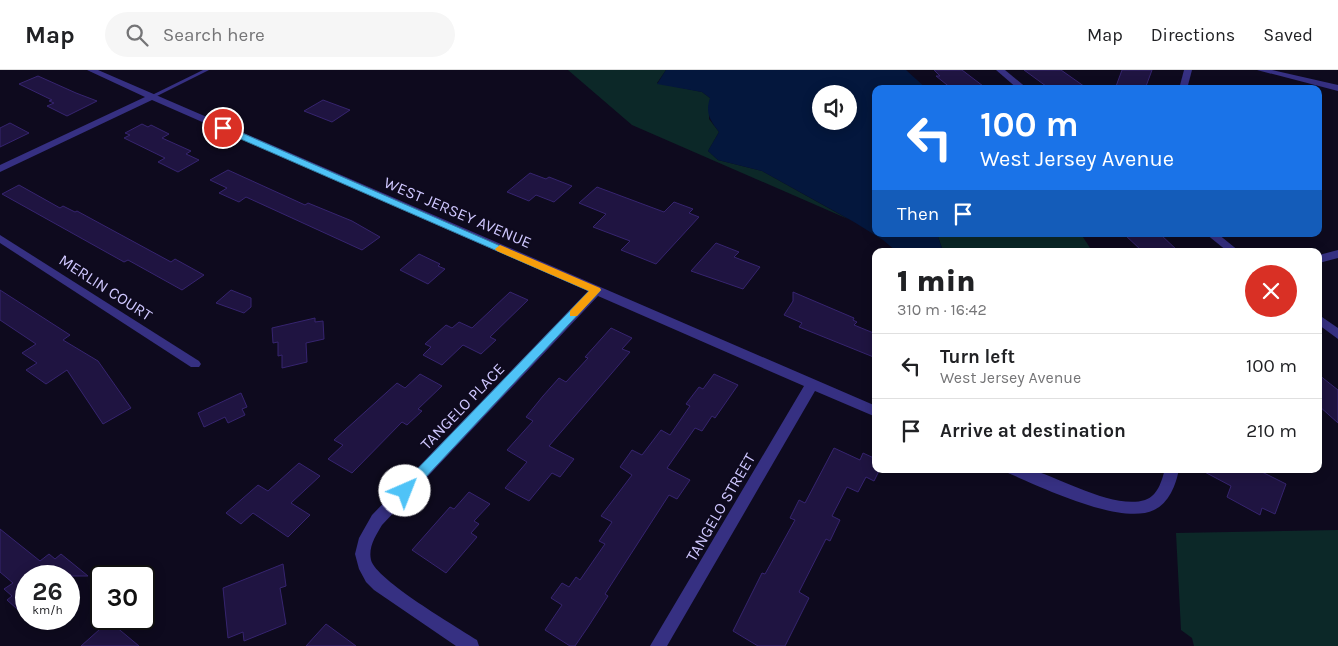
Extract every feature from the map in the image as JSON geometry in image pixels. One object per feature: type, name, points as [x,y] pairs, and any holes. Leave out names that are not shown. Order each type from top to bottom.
[{"type":"street","name":"WEST JERSEY AVENUE","points":[[90,70],[872,410]]},
{"type":"street","points":[[1000,70],[1019,85]]},
{"type":"street","points":[[1184,85],[1188,70]]},
{"type":"street","points":[[1261,70],[1338,88]]},
{"type":"street","points":[[0,169],[152,97]]},
{"type":"street","points":[[1215,237],[1230,248]]},
{"type":"street","name":"MERLIN COURT","points":[[0,238],[195,364]]},
{"type":"street","points":[[1322,259],[1338,254]]},
{"type":"street","name":"TANGELO PLACE","points":[[470,646],[380,585],[367,573],[361,556],[365,538],[377,520],[596,290]]},
{"type":"street","points":[[1322,322],[1338,335]]},
{"type":"street","name":"TANGELO STREET","points":[[658,646],[812,385]]},
{"type":"street","points":[[1022,473],[1079,496],[1117,506],[1147,507],[1160,498],[1170,481],[1171,473]]},
{"type":"lane","points":[[152,97],[207,70]]},
{"type":"green space","points":[[568,70],[666,70],[657,83],[702,92],[710,98],[709,119],[719,132],[708,151],[718,160],[762,171],[848,219],[632,125]]},
{"type":"green space","points":[[938,237],[1083,237],[1090,248],[942,248]]},
{"type":"green space","points":[[1338,530],[1338,646],[1194,646],[1192,638],[1181,630],[1176,533]]},
{"type":"water","points":[[666,70],[906,70],[923,85],[872,85],[872,233],[762,171],[718,160],[708,151],[719,132],[709,116],[710,98],[702,92],[657,84]]},
{"type":"water","points":[[878,237],[938,237],[942,248],[892,248]]},
{"type":"building","points":[[934,70],[962,70],[982,85],[947,85],[936,76],[940,76]]},
{"type":"building","points":[[1024,70],[1061,70],[1082,85],[1045,85]]},
{"type":"building","points":[[1122,70],[1152,70],[1146,85],[1116,85]]},
{"type":"building","points":[[38,76],[97,101],[67,116],[47,106],[54,103],[49,101],[52,100],[19,84]]},
{"type":"building","points":[[323,100],[350,110],[332,122],[304,111]]},
{"type":"building","points":[[10,123],[29,133],[0,147],[0,128]]},
{"type":"building","points":[[142,124],[148,127],[151,125],[169,134],[162,138],[191,151],[186,154],[199,160],[178,172],[158,162],[165,158],[124,138],[130,135],[125,133]]},
{"type":"building","points":[[228,170],[305,205],[308,203],[352,221],[380,237],[362,250],[246,197],[239,202],[219,193],[227,188],[210,180]]},
{"type":"building","points":[[530,173],[546,179],[549,177],[572,186],[554,202],[536,195],[529,201],[507,192]]},
{"type":"building","points":[[19,185],[60,208],[63,206],[75,212],[77,211],[171,262],[175,259],[204,275],[182,290],[128,260],[124,262],[2,194]]},
{"type":"building","points":[[597,187],[664,212],[674,202],[693,209],[689,213],[699,217],[656,264],[621,250],[630,241],[593,227],[606,214],[579,203]]},
{"type":"building","points":[[1127,237],[1163,237],[1175,248],[1139,248]]},
{"type":"building","points":[[716,243],[739,252],[734,257],[760,267],[743,289],[691,271]]},
{"type":"building","points":[[419,254],[440,264],[438,266],[445,269],[428,284],[400,270]]},
{"type":"building","points":[[0,290],[70,335],[63,340],[98,361],[131,408],[103,424],[67,370],[46,384],[26,370],[37,363],[22,353],[36,344],[0,320]]},
{"type":"building","points":[[231,290],[251,298],[251,307],[244,313],[216,303]]},
{"type":"building","points":[[510,292],[528,300],[490,337],[496,340],[481,354],[463,345],[442,365],[423,355],[431,347],[425,344],[446,325],[452,328],[459,322],[472,328]]},
{"type":"building","points":[[793,292],[854,318],[853,320],[857,322],[854,325],[872,332],[872,356],[799,327],[802,323],[784,315],[793,301]]},
{"type":"building","points":[[315,318],[315,322],[323,321],[324,339],[306,343],[307,362],[282,368],[282,355],[278,356],[278,342],[273,343],[272,328]]},
{"type":"building","points":[[611,328],[632,338],[622,349],[630,352],[549,446],[574,459],[560,477],[552,473],[529,501],[505,488],[527,462],[507,450],[533,421],[526,417],[559,378],[566,382],[588,358],[585,357]]},
{"type":"building","points":[[420,374],[442,386],[418,409],[422,411],[407,425],[402,422],[352,473],[328,459],[343,445],[334,440],[397,383],[405,388]]},
{"type":"building","points":[[714,374],[738,385],[715,418],[712,416],[702,431],[695,428],[667,468],[690,480],[677,499],[669,495],[605,594],[608,596],[588,627],[575,646],[570,646],[545,630],[562,605],[551,598],[562,583],[569,587],[576,577],[580,580],[605,544],[599,541],[612,522],[601,516],[632,475],[620,467],[632,450],[642,455],[661,430],[670,435],[690,406],[686,404],[699,387],[703,389]]},
{"type":"building","points":[[1322,377],[1338,390],[1338,423],[1322,409]]},
{"type":"building","points":[[241,393],[247,407],[242,409],[245,415],[228,423],[225,417],[204,427],[198,413]]},
{"type":"building","points":[[834,448],[860,460],[863,453],[872,457],[872,473],[878,473],[874,481],[866,477],[858,492],[847,487],[832,516],[840,520],[830,541],[826,539],[799,592],[809,598],[785,646],[758,646],[733,631],[762,573],[765,574],[795,520],[790,518],[799,500],[805,503]]},
{"type":"building","points":[[299,463],[320,476],[291,503],[310,515],[288,537],[253,513],[241,524],[226,513],[258,485],[268,491]]},
{"type":"building","points":[[1207,473],[1264,473],[1286,484],[1275,514],[1262,508],[1260,515],[1227,497],[1231,486]]},
{"type":"building","points":[[469,492],[490,504],[474,521],[479,524],[471,533],[477,537],[446,573],[412,550],[450,507],[454,509]]},
{"type":"building","points":[[0,529],[40,561],[49,554],[55,559],[61,554],[74,565],[15,565],[15,607],[7,600],[12,596],[4,589],[13,583],[0,572]]},
{"type":"building","points":[[283,564],[286,586],[280,588],[286,624],[244,641],[243,632],[228,638],[223,588]]},
{"type":"building","points":[[80,569],[88,576],[80,576]]},
{"type":"building","points":[[326,624],[356,646],[306,646]]},
{"type":"building","points":[[99,630],[120,630],[139,646],[81,646]]},
{"type":"slow traffic","points":[[500,249],[596,290],[574,314]]},
{"type":"route","points":[[223,128],[596,290],[405,491]]}]
